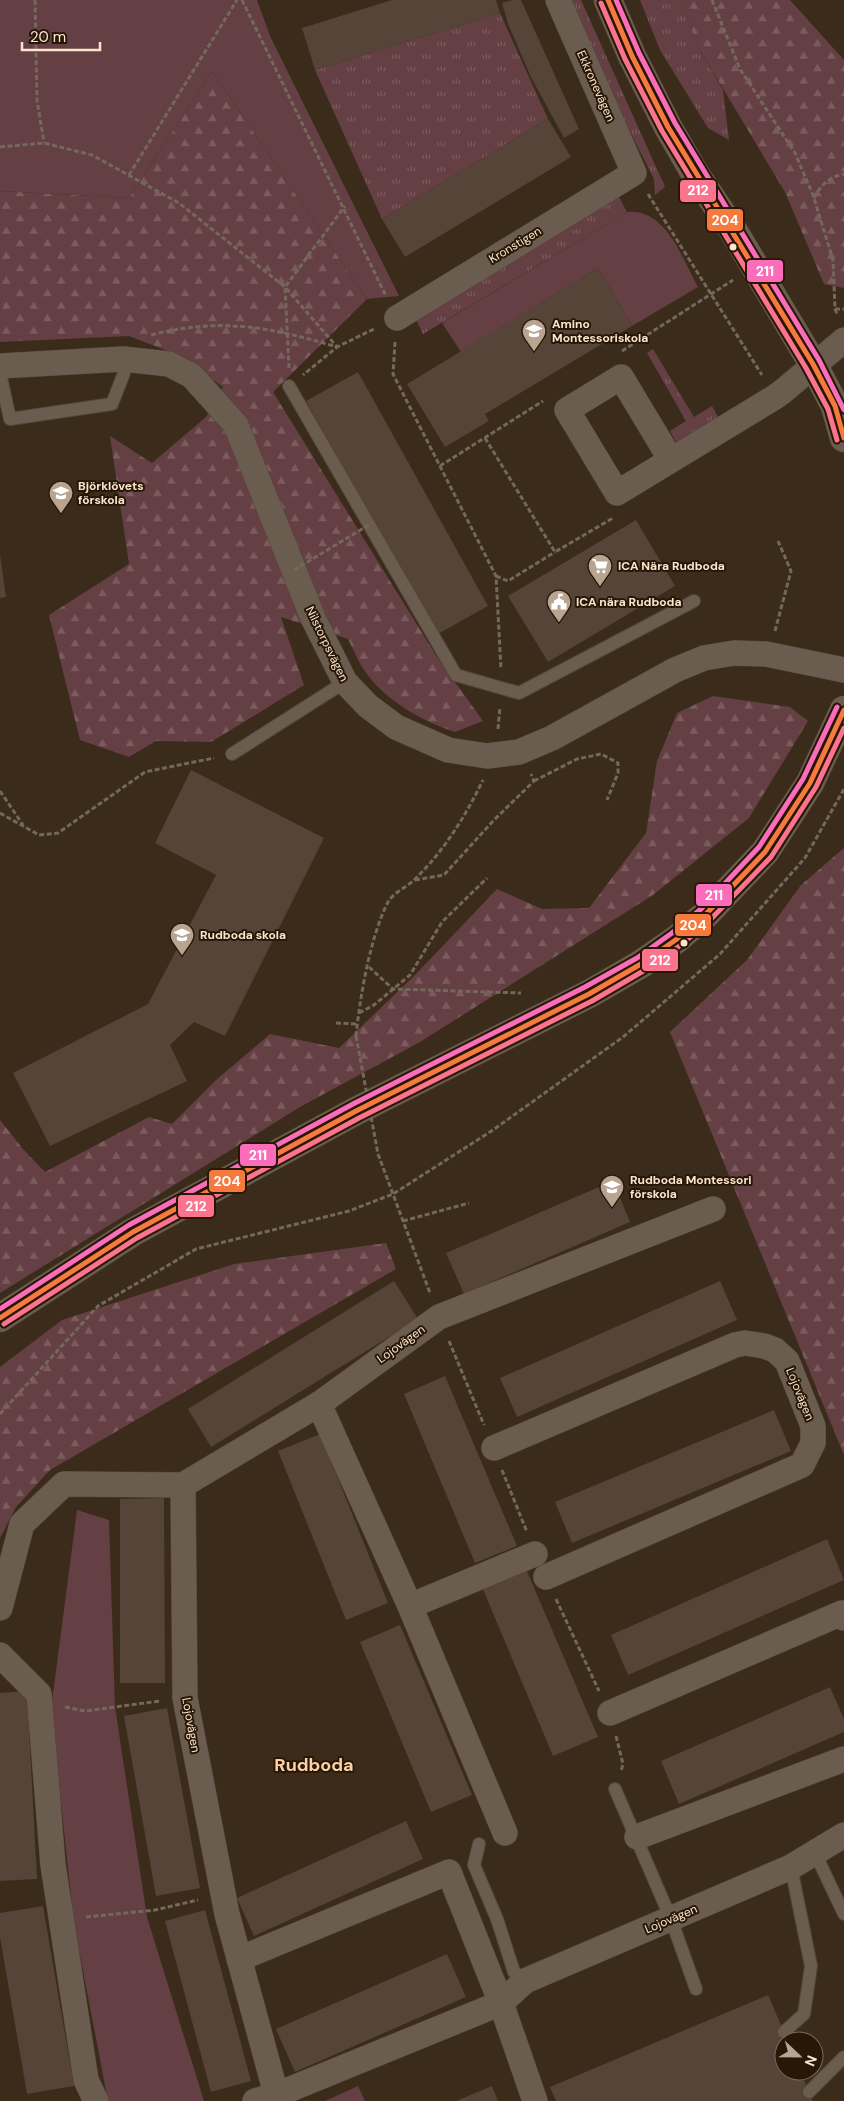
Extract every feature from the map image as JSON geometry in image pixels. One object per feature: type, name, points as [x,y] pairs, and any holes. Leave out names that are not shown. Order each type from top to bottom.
[{"type":"main road","points":[[608,0],[632,56],[668,127],[813,364],[835,406],[844,438]]},
{"type":"main road","points":[[0,1318],[133,1232],[356,1111],[589,994],[641,964],[677,939],[720,900],[766,852],[810,783],[844,710]]},
{"type":"street","name":"Ekkronevägen","points":[[558,0],[634,173]]},
{"type":"street","name":"Kronstigen","points":[[397,318],[634,173]]},
{"type":"street","points":[[672,460],[621,377],[568,410],[617,493],[672,460],[775,397],[844,340]]},
{"type":"street","name":"Nilstorpsvägen","points":[[0,366],[127,359],[169,364],[192,376],[236,424],[313,618],[345,682],[368,706],[396,727],[448,750],[486,756],[519,752],[552,738],[675,670],[704,658],[734,654],[766,654],[844,670]]},
{"type":"street","name":"Lojovägen","points":[[714,1209],[439,1317],[319,1404],[183,1485],[185,1698],[223,1894],[270,2099],[500,2002],[525,1981],[791,1867],[844,1836]]},
{"type":"street","name":"Lojovägen","points":[[494,1448],[735,1344],[745,1343],[764,1346],[775,1350],[787,1360],[813,1426],[813,1443],[802,1465],[795,1470],[546,1577]]},
{"type":"street","points":[[319,1404],[410,1606],[505,1833]]},
{"type":"street","points":[[0,1608],[22,1524],[64,1484],[183,1485]]},
{"type":"street","points":[[410,1606],[535,1554]]},
{"type":"street","points":[[610,1713],[842,1613],[844,1618]]},
{"type":"street","points":[[0,1655],[39,1694],[54,1865],[86,2080],[96,2101]]},
{"type":"street","points":[[637,1838],[844,1759]]},
{"type":"street","points":[[239,1960],[449,1872],[500,2002],[535,2101]]},
{"type":"lane","points":[[0,373],[10,419],[112,404],[124,373],[127,359]]},
{"type":"lane","points":[[289,386],[456,676],[520,692],[536,686],[694,601]]},
{"type":"lane","points":[[232,754],[345,682]]},
{"type":"lane","points":[[615,1789],[671,1919],[696,1990]]},
{"type":"lane","points":[[479,1844],[474,1865],[496,1918],[514,1972],[525,1981]]},
{"type":"lane","points":[[816,1853],[844,1914]]},
{"type":"lane","points":[[785,2031],[804,2014],[811,1966],[791,1867]]},
{"type":"lane","points":[[809,2092],[844,2057]]},
{"type":"path","points":[[35,0],[37,100],[44,143]]},
{"type":"path","points":[[129,175],[237,0]]},
{"type":"path","points":[[242,0],[397,318],[393,374],[496,576],[501,688],[497,734]]},
{"type":"path","points":[[712,0],[740,69],[795,153],[814,198],[833,260],[835,309],[844,309]]},
{"type":"path","points":[[0,147],[44,143],[92,154],[178,204],[285,287],[337,348]]},
{"type":"path","points":[[634,173],[712,294],[775,397]]},
{"type":"path","points":[[814,198],[822,185],[837,175],[844,174]]},
{"type":"path","points":[[289,386],[285,287],[344,206]]},
{"type":"path","points":[[289,386],[337,348],[397,318]]},
{"type":"path","points":[[148,336],[203,325],[249,325],[288,332],[337,348]]},
{"type":"path","points":[[294,570],[372,522]]},
{"type":"path","points":[[766,654],[777,625],[792,571],[778,541]]},
{"type":"path","points":[[496,576],[508,581],[555,552]]},
{"type":"path","points":[[519,752],[534,782]]},
{"type":"path","points":[[0,813],[39,835],[58,833],[145,772],[232,754]]},
{"type":"path","points":[[414,881],[444,875],[494,820],[534,782],[577,759],[601,754],[618,763],[618,773],[607,800]]},
{"type":"path","points":[[378,1154],[356,1036],[358,1013],[373,944],[389,901],[414,881],[450,839],[469,808],[485,776]]},
{"type":"path","points":[[0,1414],[98,1306],[196,1249],[349,1211],[393,1194],[493,1130],[623,1036],[720,954],[804,858],[844,789]]},
{"type":"path","points":[[0,791],[24,827]]},
{"type":"path","points":[[358,1013],[374,1005],[410,975],[442,922],[487,878]]},
{"type":"path","points":[[368,967],[393,989],[521,993]]},
{"type":"path","points":[[336,1023],[358,1024]]},
{"type":"path","points":[[403,1221],[469,1203]]},
{"type":"path","points":[[39,1694],[63,1706],[85,1711],[185,1698]]},
{"type":"path","points":[[62,1918],[155,1910],[223,1894]]},
{"type":"green space","points":[[0,0],[257,0],[270,36],[399,296],[367,299],[212,71],[129,198],[0,191]]},
{"type":"green space","points":[[569,0],[581,0],[665,187],[655,195],[654,179],[598,69]]},
{"type":"green space","points":[[640,0],[681,0],[698,47],[723,90],[729,140],[708,128],[660,50]]},
{"type":"green space","points":[[681,0],[790,0],[844,60],[844,288],[824,284],[785,192],[698,47]]},
{"type":"green space","points":[[500,13],[548,119],[382,219],[315,70]]},
{"type":"green space","points":[[212,71],[367,299],[273,392],[437,657],[483,721],[455,732],[417,715],[382,691],[364,670],[348,639],[281,617],[304,685],[211,742],[156,741],[129,757],[80,740],[49,615],[129,564],[110,436],[152,463],[206,417],[223,387],[178,355],[129,336],[0,342],[0,191],[129,198]]},
{"type":"green space","points":[[617,193],[627,212],[423,334],[414,315]]},
{"type":"green space","points":[[627,212],[641,213],[652,218],[662,226],[679,249],[698,287],[632,326],[598,268],[461,352],[442,323]]},
{"type":"green space","points":[[653,349],[694,417],[712,406],[718,417],[676,442],[670,431],[686,421],[647,353]]},
{"type":"green space","points":[[713,696],[790,707],[808,721],[749,818],[653,895],[420,1042],[300,1107],[0,1293],[0,1120],[23,1149],[45,1172],[149,1117],[172,1124],[216,1080],[270,1034],[339,1048],[415,975],[497,889],[542,909],[589,908],[646,833],[657,761],[677,713]]},
{"type":"green space","points":[[844,848],[844,1455],[670,1032],[747,960],[801,885]]},
{"type":"green space","points":[[386,1243],[396,1269],[50,1470],[16,1507],[0,1538],[0,1367],[62,1320],[234,1264]]},
{"type":"green space","points":[[77,1510],[109,1520],[115,1707],[147,1917],[204,2101],[108,2101],[74,1924],[51,1709]]},
{"type":"green space","points":[[358,2086],[365,2101],[325,2101]]},
{"type":"building","points":[[392,0],[496,0],[500,13],[315,70],[302,28]]},
{"type":"building","points":[[521,0],[579,129],[564,138],[531,77],[508,24],[502,3]]},
{"type":"building","points":[[548,119],[571,157],[405,257],[382,219]]},
{"type":"building","points":[[598,268],[632,326],[485,414],[489,421],[445,447],[407,384]]},
{"type":"building","points":[[358,372],[488,606],[436,635],[306,401]]},
{"type":"building","points":[[636,520],[675,586],[548,662],[508,596]]},
{"type":"building","points":[[0,555],[6,597],[0,598]]},
{"type":"building","points":[[191,770],[324,838],[225,1036],[194,1022],[170,1045],[187,1081],[50,1146],[13,1073],[148,1004],[216,875],[155,843]]},
{"type":"building","points":[[613,1181],[630,1222],[464,1294],[446,1253]]},
{"type":"building","points":[[394,1281],[418,1319],[211,1447],[188,1409]]},
{"type":"building","points":[[720,1281],[737,1320],[517,1417],[500,1378]]},
{"type":"building","points":[[445,1376],[517,1546],[475,1563],[404,1394]]},
{"type":"building","points":[[774,1410],[791,1451],[572,1543],[555,1502]]},
{"type":"building","points":[[320,1434],[388,1603],[346,1620],[278,1451]]},
{"type":"building","points":[[164,1498],[165,1683],[120,1683],[120,1499]]},
{"type":"building","points":[[827,1539],[844,1580],[628,1675],[611,1635]]},
{"type":"building","points":[[526,1569],[598,1737],[553,1756],[482,1587]]},
{"type":"building","points":[[400,1625],[472,1795],[431,1812],[360,1642]]},
{"type":"building","points":[[830,1687],[844,1719],[844,1732],[679,1804],[661,1761]]},
{"type":"building","points":[[27,1691],[37,1879],[0,1881],[0,1693]]},
{"type":"building","points":[[167,1708],[200,1888],[156,1896],[124,1716]]},
{"type":"building","points":[[406,1821],[423,1859],[254,1936],[237,1898]]},
{"type":"building","points":[[43,1906],[74,2086],[27,2094],[0,1937],[0,1913]]},
{"type":"building","points":[[205,1910],[251,2081],[211,2092],[165,1921]]},
{"type":"building","points":[[447,1954],[466,1997],[295,2072],[276,2029]]},
{"type":"building","points":[[768,1995],[784,2031],[774,2031],[774,2081],[804,2081],[813,2101],[556,2101],[550,2087]]},
{"type":"building","points":[[492,2086],[498,2101],[456,2101]]},
{"type":"transit line","name":"204","points":[[608,0],[632,56],[668,127],[813,364],[835,406],[844,438]]},
{"type":"transit line","name":"211","points":[[616,0],[639,53],[675,123],[819,360],[844,410]]},
{"type":"transit line","name":"212","points":[[601,3],[625,59],[662,131],[806,368],[828,409],[837,440]]},
{"type":"transit line","name":"211","points":[[0,1309],[129,1225],[353,1104],[585,987],[637,958],[672,933],[701,909],[759,847],[803,779],[837,707]]},
{"type":"transit line","name":"204","points":[[0,1318],[133,1232],[356,1111],[589,994],[641,964],[677,939],[706,914],[765,852],[810,783],[844,710]]},
{"type":"transit line","name":"212","points":[[4,1324],[137,1238],[359,1118],[592,1001],[645,970],[681,945],[711,919],[771,857],[816,787],[844,728]]},
{"type":"place","name":"Amino Montessoriskola","points":[[534,352]]},
{"type":"place","name":"Björklövets förskola","points":[[61,514]]},
{"type":"place","name":"ICA Nära Rudboda","points":[[600,587]]},
{"type":"place","name":"ICA nära Rudboda","points":[[559,623]]},
{"type":"place","name":"Rudboda skola","points":[[182,956]]},
{"type":"place","name":"Rudboda Montessori förskola","points":[[612,1208]]},
{"type":"district","name":"Rudboda","points":[[314,1765]]}]
